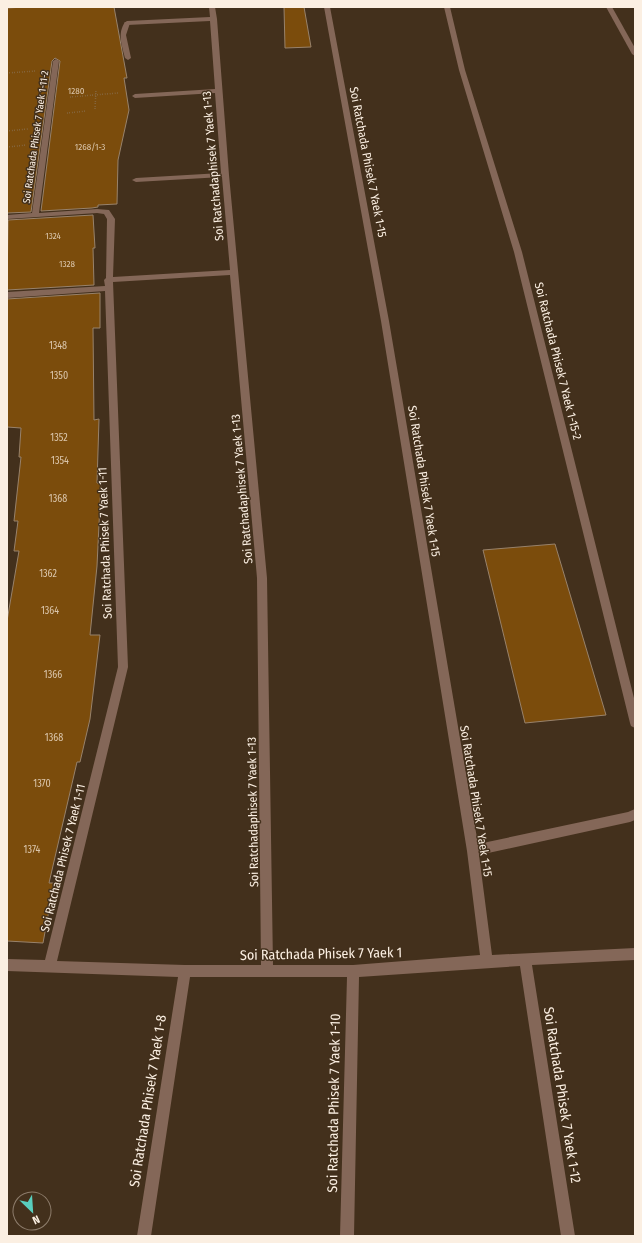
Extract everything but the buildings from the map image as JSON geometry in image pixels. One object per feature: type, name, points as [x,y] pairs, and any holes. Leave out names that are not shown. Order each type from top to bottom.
[{"type":"street","name":"Soi Ratchadaphisek 7 Yaek 1-13","points":[[212,7],[225,176],[262,578],[267,971]]},
{"type":"street","name":"Soi Ratchada Phisek 7 Yaek 1-15","points":[[327,7],[385,322],[473,851],[486,961]]},
{"type":"street","name":"Soi Ratchada Phisek 7 Yaek 1-15-2","points":[[447,7],[462,70],[518,252],[635,723]]},
{"type":"street","points":[[609,7],[635,54]]},
{"type":"street","points":[[128,58],[122,32],[127,23],[214,19]]},
{"type":"street","name":"Soi Ratchada Phisek 7 Yaek 1-11-2","points":[[35,215],[56,61]]},
{"type":"street","points":[[135,96],[219,91]]},
{"type":"street","points":[[136,180],[225,176]]},
{"type":"street","name":"Soi Ratchada Phisek 7 Yaek 1-11","points":[[7,217],[97,211],[106,212],[110,218],[109,284],[123,667],[50,966]]},
{"type":"street","points":[[7,295],[235,272]]},
{"type":"street","points":[[473,851],[630,817],[635,814]]},
{"type":"street","name":"Soi Ratchada Phisek 7 Yaek 1","points":[[7,965],[185,971],[353,971],[486,961],[635,954]]},
{"type":"street","name":"Soi Ratchada Phisek 7 Yaek 1-12","points":[[525,959],[568,1236]]},
{"type":"street","name":"Soi Ratchada Phisek 7 Yaek 1-8","points":[[144,1236],[185,971]]},
{"type":"street","name":"Soi Ratchada Phisek 7 Yaek 1-10","points":[[347,1236],[353,971]]},
{"type":"path","points":[[7,73],[55,70]]},
{"type":"path","points":[[95,109],[96,89]]},
{"type":"path","points":[[51,98],[125,93]]}]
